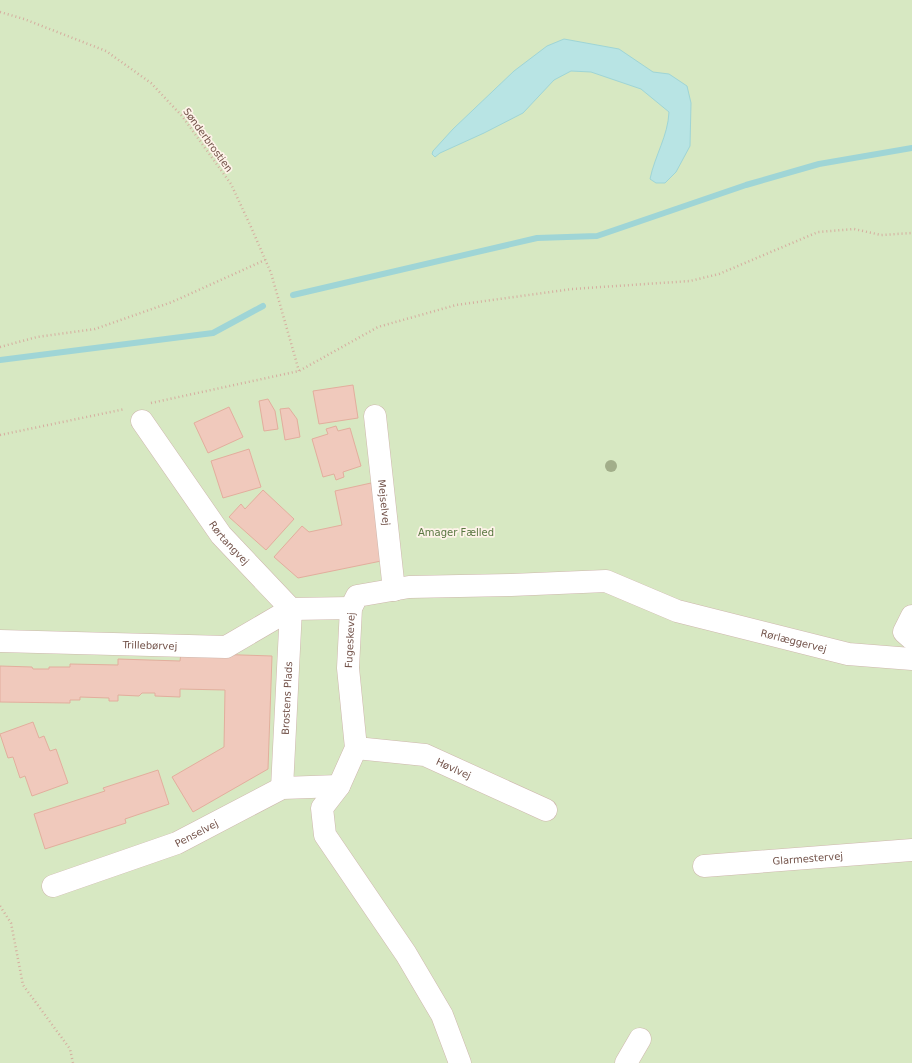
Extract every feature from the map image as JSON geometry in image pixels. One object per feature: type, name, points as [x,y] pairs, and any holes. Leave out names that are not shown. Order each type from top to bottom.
[{"type":"street","name":"Mejselvej","points":[[375,416],[394,590]]},
{"type":"street","name":"Rørtangvej","points":[[142,421],[220,535],[290,609]]},
{"type":"street","name":"Fugeskevej","points":[[460,1063],[442,1015],[406,954],[325,835],[322,808],[339,786],[356,748],[348,668],[351,608],[357,596],[409,587],[606,581],[677,612]]},
{"type":"street","points":[[290,609],[351,608]]},
{"type":"street","name":"Trillebørvej","points":[[0,641],[226,646],[290,609]]},
{"type":"street","name":"Brostens Plads","points":[[282,788],[290,609]]},
{"type":"street","name":"Rørlæggervej","points":[[677,612],[848,654],[912,659]]},
{"type":"street","points":[[912,616],[904,632],[912,639]]},
{"type":"street","name":"Høvlvej","points":[[356,748],[425,755],[546,810]]},
{"type":"street","name":"Penselvej","points":[[53,886],[177,843],[282,788],[339,786]]},
{"type":"street","name":"Glarmestervej","points":[[704,866],[912,850]]},
{"type":"street","points":[[626,1063],[640,1039]]},
{"type":"path","name":"Sønderbrostien","points":[[0,12],[24,19],[106,51],[151,83],[182,116],[231,184],[271,273],[299,371],[378,327],[456,305],[572,289],[690,280],[719,274],[818,232],[854,229],[881,235],[912,233]]},
{"type":"path","points":[[0,347],[37,337],[95,329],[172,302],[265,260]]},
{"type":"path","points":[[0,906],[11,923],[23,985],[70,1049],[73,1063]]},
{"type":"green space","name":"Amager Fælled","points":[[0,0],[912,0],[912,1063],[0,1063]]},
{"type":"water","points":[[564,39],[619,49],[653,72],[669,74],[687,86],[691,103],[690,146],[676,172],[665,183],[656,183],[650,179],[664,137],[669,112],[641,89],[591,72],[571,71],[554,80],[523,113],[440,153],[435,157],[432,154],[453,129],[514,71],[547,46]]},
{"type":"building","points":[[353,385],[358,418],[319,424],[313,391]]},
{"type":"building","points":[[268,399],[275,411],[278,429],[264,431],[259,401]]},
{"type":"building","points":[[229,407],[243,437],[208,453],[194,423]]},
{"type":"building","points":[[289,408],[297,419],[300,437],[285,440],[280,409]]},
{"type":"building","points":[[336,426],[338,431],[350,428],[361,466],[343,472],[344,477],[336,480],[334,474],[323,477],[312,439],[328,434],[326,429]]},
{"type":"building","points":[[249,449],[261,487],[223,498],[211,461]]},
{"type":"building","points":[[371,483],[386,560],[298,578],[274,557],[302,526],[309,532],[342,525],[335,491]]},
{"type":"building","points":[[263,490],[294,519],[266,550],[229,517],[241,504],[245,509]]},
{"type":"building","points":[[181,653],[272,656],[268,769],[193,812],[172,777],[224,747],[225,690],[180,689],[180,697],[155,696],[155,693],[142,693],[139,696],[118,695],[118,701],[109,701],[109,698],[80,697],[80,700],[70,700],[70,703],[0,702],[0,666],[49,669],[49,667],[70,667],[70,664],[118,665],[118,659],[180,661]]},
{"type":"building","points":[[33,722],[39,738],[44,736],[50,751],[56,749],[68,783],[32,796],[25,776],[20,778],[13,757],[8,758],[0,734]]},
{"type":"building","points":[[158,770],[169,804],[125,819],[126,823],[45,849],[34,814],[105,791],[103,788]]},
{"type":"waterway","points":[[293,295],[537,238],[597,236],[746,185],[819,164],[912,148]]},
{"type":"waterway","points":[[0,360],[213,333],[263,306]]}]
